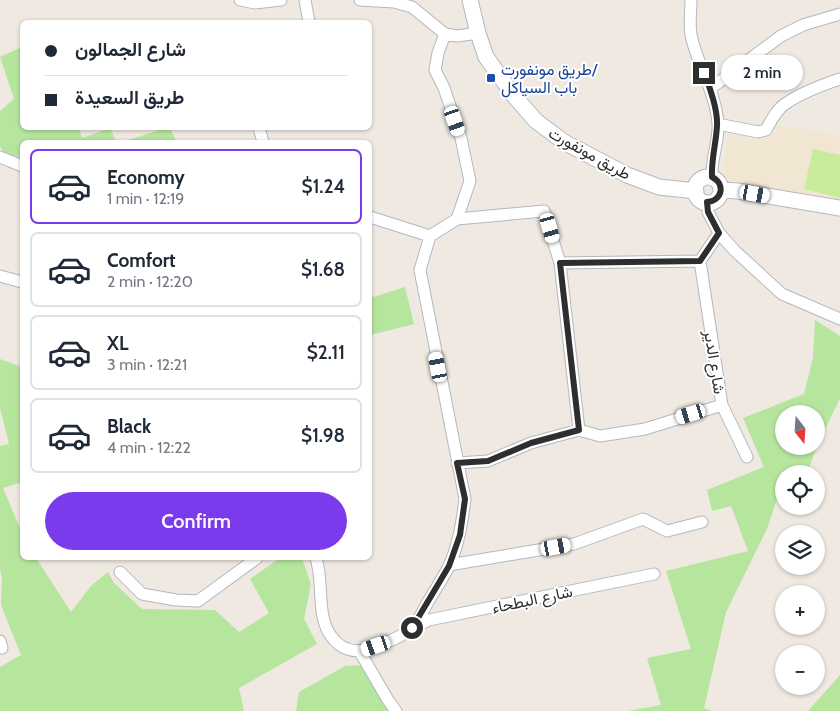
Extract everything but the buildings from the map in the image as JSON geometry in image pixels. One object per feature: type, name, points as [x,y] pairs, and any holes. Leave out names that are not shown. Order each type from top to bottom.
[{"type":"main road","name":"طريق مونفورت","points":[[470,0],[486,57],[515,97],[536,121],[564,142],[627,175],[660,187],[696,191]]},
{"type":"main road","points":[[712,177],[719,182],[721,190],[715,200],[707,202],[699,198],[696,187],[700,180],[712,177]]},
{"type":"main road","points":[[721,190],[738,191],[840,208]]},
{"type":"street","points":[[240,0],[255,3],[281,0]]},
{"type":"street","points":[[304,0],[309,20]]},
{"type":"street","points":[[360,0],[394,2],[412,7],[445,34],[457,36],[478,33]]},
{"type":"street","points":[[691,0],[691,34],[697,57],[710,88],[718,124],[712,177]]},
{"type":"street","points":[[710,88],[792,29],[840,14]]},
{"type":"street","points":[[445,34],[438,53],[435,70],[444,88],[461,138],[470,181],[457,219]]},
{"type":"street","points":[[718,124],[758,132],[766,130],[784,104],[821,85],[840,79]]},
{"type":"street","points":[[0,157],[20,165]]},
{"type":"street","points":[[707,202],[708,212],[719,233],[782,294],[840,319]]},
{"type":"street","points":[[412,628],[449,566],[460,535],[465,499],[420,270],[430,236],[457,219],[544,211],[560,263],[579,430]]},
{"type":"street","points":[[372,218],[430,236]]},
{"type":"street","points":[[560,263],[700,261],[719,233]]},
{"type":"street","name":"شارع الدير","points":[[700,261],[722,405],[748,457]]},
{"type":"street","points":[[0,276],[20,281]]},
{"type":"street","points":[[457,463],[488,461],[531,443],[579,430],[600,436],[646,429],[722,405]]},
{"type":"street","points":[[449,566],[574,544],[643,519],[667,531],[702,522]]},
{"type":"street","points":[[120,572],[142,594],[176,600],[198,601],[254,560]]},
{"type":"street","points":[[316,560],[321,580],[322,612],[326,628],[331,637],[342,648],[360,652],[396,711]]},
{"type":"street","name":"شارع البطحاء","points":[[360,652],[391,641],[429,620],[654,574]]},
{"type":"shaded area","points":[[779,125],[840,136],[840,204],[728,180],[723,169],[728,133],[754,140],[765,139],[773,134]]},
{"type":"green space","points":[[20,48],[20,130],[80,130],[82,138],[104,130],[111,130],[115,140],[20,140],[20,157],[5,153],[0,147],[0,111],[14,99],[0,57]]},
{"type":"green space","points":[[160,130],[171,130],[176,140],[128,140]]},
{"type":"green space","points":[[813,149],[840,155],[840,198],[804,189]]},
{"type":"green space","points":[[405,287],[414,324],[372,334],[372,297]]},
{"type":"green space","points":[[815,320],[840,336],[840,398],[825,429],[825,405],[776,405],[804,394],[813,358]]},
{"type":"green space","points":[[0,359],[20,366],[20,483],[3,488],[20,528],[20,560],[37,560],[71,612],[91,586],[108,572],[114,583],[142,609],[215,610],[239,632],[269,613],[250,579],[277,560],[303,560],[311,584],[304,619],[317,644],[239,688],[244,711],[0,711],[0,667],[21,655],[1,605],[0,446],[9,444],[0,408]]},
{"type":"green space","points":[[775,405],[775,455],[814,455],[810,465],[775,465],[775,505],[767,529],[726,612],[704,708],[712,711],[627,711],[661,705],[647,658],[691,649],[666,571],[748,551],[731,506],[712,511],[707,490],[764,467],[743,418]]},
{"type":"green space","points":[[367,665],[400,711],[296,711],[299,692],[345,666]]},
{"type":"green space","points":[[840,675],[840,711],[808,711],[822,695],[825,695],[825,692]]},
{"type":"place","name":"طريق مونفورت/ باب السياكل","points":[[491,78]]},
{"type":"route","points":[[412,628],[449,566],[460,535],[465,499],[457,463],[488,461],[531,443],[579,430],[560,263],[700,261],[719,233],[708,212],[707,202],[718,198],[721,190],[719,182],[712,177],[718,124],[710,88],[704,73]]}]
